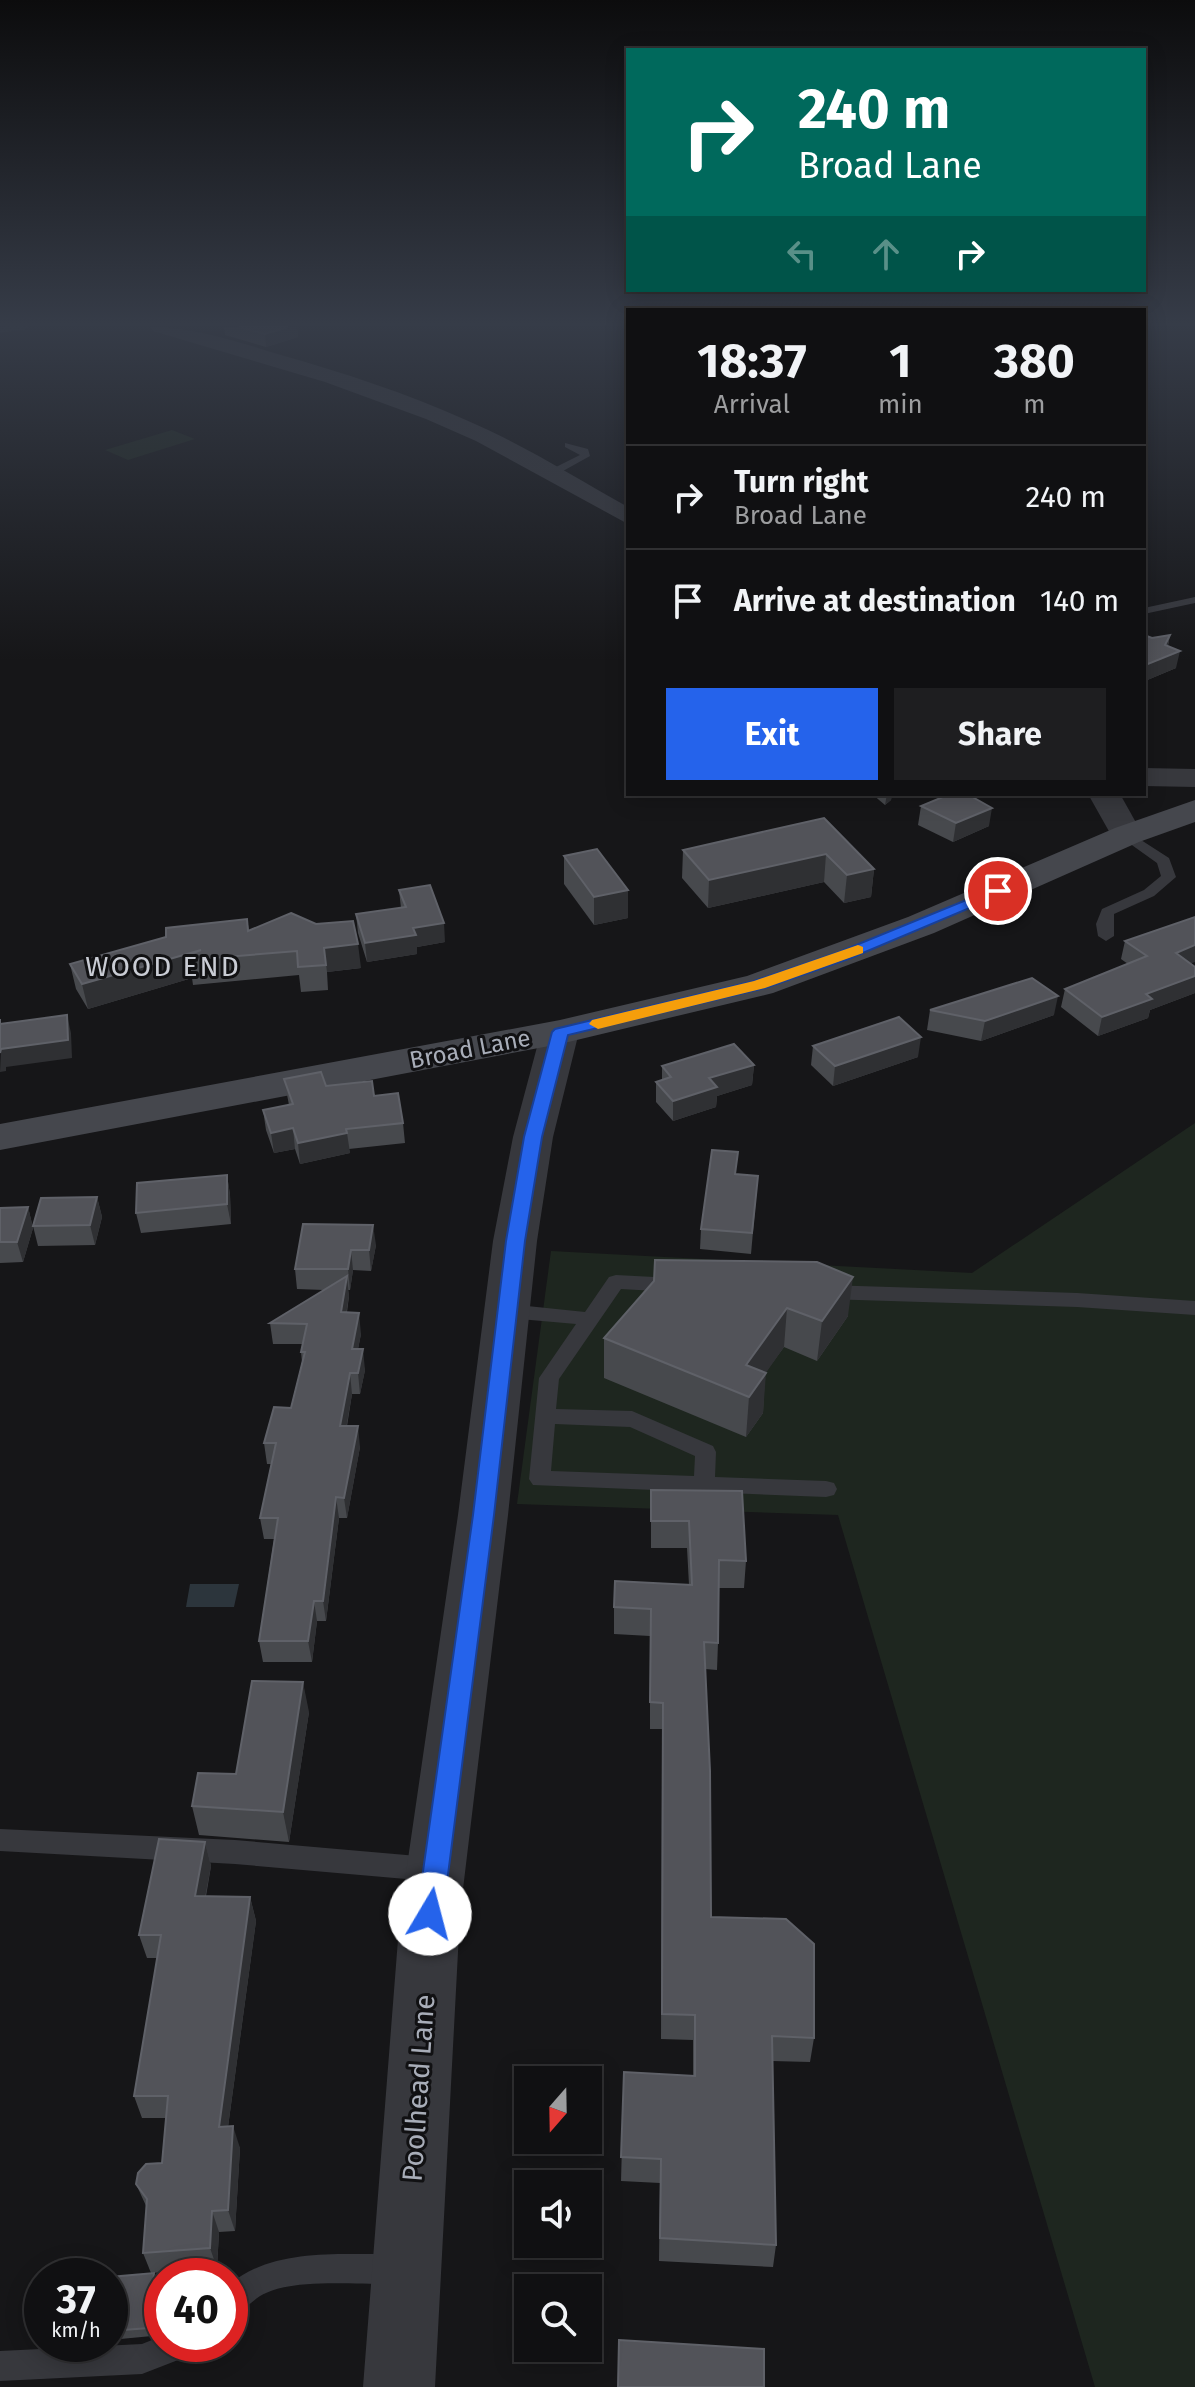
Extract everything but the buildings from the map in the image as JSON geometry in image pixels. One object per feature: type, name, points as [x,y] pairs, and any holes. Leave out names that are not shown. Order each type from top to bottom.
[{"type":"main road","name":"Broad Lane","points":[[0,1137],[560,1032],[759,985],[921,925],[1127,835],[1195,810]]},
{"type":"street","points":[[486,438],[626,516]]},
{"type":"street","points":[[1146,777],[1195,778]]},
{"type":"street","points":[[1105,796],[1127,835]]},
{"type":"street","name":"Poolhead Lane","points":[[399,2387],[430,1914],[507,1311],[533,1137],[560,1032]]},
{"type":"lane","points":[[550,474],[585,456],[584,451],[568,445]]},
{"type":"lane","points":[[1146,611],[1195,600]]},
{"type":"lane","points":[[1106,936],[1104,924],[1107,912],[1149,893],[1169,877],[1164,861],[1127,835]]},
{"type":"lane","points":[[695,1286],[616,1282],[549,1378],[540,1479],[826,1489]]},
{"type":"lane","points":[[805,1291],[1077,1300],[1195,1308]]},
{"type":"lane","points":[[507,1311],[590,1319]]},
{"type":"lane","points":[[546,1416],[632,1419],[706,1452],[704,1485]]},
{"type":"lane","points":[[0,1840],[235,1852],[436,1870]]},
{"type":"lane","points":[[248,2288],[258,2280],[299,2271],[406,2269]]},
{"type":"lane","points":[[0,2366],[144,2358]]},
{"type":"shaded area","points":[[144,438],[195,439],[128,460],[105,450]]},
{"type":"shaded area","points":[[1195,1123],[1195,2387],[1095,2387],[838,1515],[517,1504],[551,1251],[972,1273]]},
{"type":"shaded area","points":[[190,1584],[239,1584],[234,1607],[186,1607]]},
{"type":"slow traffic","points":[[598,1024],[759,985],[858,950]]},
{"type":"district","name":"WOOD END","points":[[163,966]]},
{"type":"route","points":[[430,1914],[483,1515],[515,1241],[533,1137],[560,1032],[759,985],[845,955],[998,891]]}]
